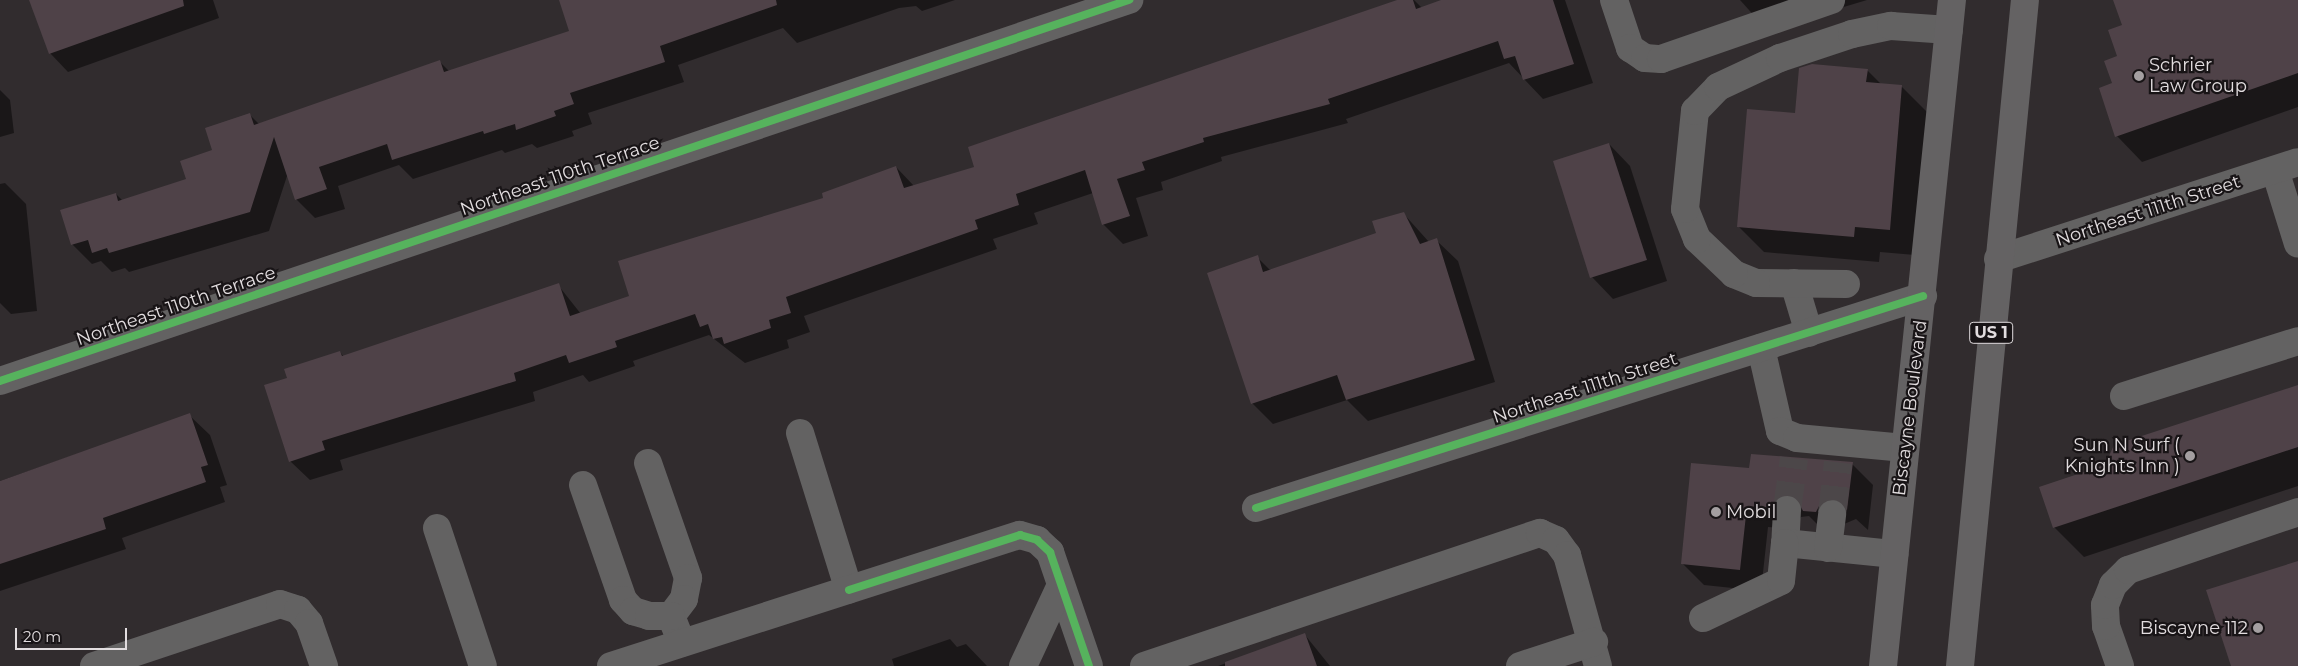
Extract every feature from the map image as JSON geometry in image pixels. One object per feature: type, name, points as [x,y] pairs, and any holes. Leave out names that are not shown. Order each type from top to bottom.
[{"type":"main road","name":"Biscayne Boulevard","points":[[1883,666],[1905,448],[1923,296],[1952,0]]},
{"type":"main road","name":"US 1","points":[[1960,666],[1998,259],[2025,0]]},
{"type":"street","name":"Northeast 110th Terrace","points":[[0,381],[1129,0]]},
{"type":"street","points":[[1614,0],[1630,48],[1644,58],[1661,59],[1831,0]]},
{"type":"street","points":[[1846,284],[1756,283],[1734,274],[1697,240],[1685,209],[1695,111],[1718,87],[1780,58],[1852,34],[1891,26],[1949,30]]},
{"type":"street","points":[[2286,166],[2298,244]]},
{"type":"street","name":"Northeast 111th Street","points":[[1998,259],[2286,166]]},
{"type":"street","points":[[1794,283],[1809,333]]},
{"type":"street","name":"Northeast 111th Street","points":[[1256,508],[1923,296]]},
{"type":"street","points":[[2124,396],[2298,341]]},
{"type":"street","points":[[1761,348],[1780,431],[1796,448],[1839,452],[1905,448]]},
{"type":"street","points":[[800,433],[849,590]]},
{"type":"street","points":[[648,462],[688,578],[684,599],[671,616]]},
{"type":"street","points":[[583,485],[623,600],[641,613],[671,616]]},
{"type":"street","points":[[1703,618],[1781,581],[1787,510]]},
{"type":"street","points":[[2120,666],[2106,626],[2105,605],[2113,585],[2128,570],[2298,512]]},
{"type":"street","points":[[1828,548],[1832,514]]},
{"type":"street","points":[[437,528],[483,666]]},
{"type":"street","points":[[1144,666],[1540,533],[1556,540],[1567,555],[1596,654],[1520,666]]},
{"type":"street","points":[[612,666],[1020,536],[1037,540],[1050,552],[1089,666]]},
{"type":"street","points":[[1785,543],[1894,554]]},
{"type":"street","points":[[1023,666],[1061,585]]},
{"type":"street","points":[[94,666],[280,604],[298,610],[309,623],[324,666]]},
{"type":"street","points":[[671,616],[682,643]]},
{"type":"building","points":[[29,0],[183,0],[184,6],[49,54]]},
{"type":"building","points":[[559,0],[776,0],[777,5],[660,46],[665,62],[570,93],[574,104],[554,111],[556,116],[516,130],[515,124],[484,134],[483,131],[392,160],[387,144],[319,167],[327,189],[295,200],[274,137],[250,212],[109,253],[107,248],[92,253],[88,240],[71,245],[60,210],[116,193],[118,201],[186,179],[180,161],[212,150],[205,128],[250,113],[254,125],[440,60],[444,72],[569,31]]},
{"type":"building","points":[[1397,0],[1413,0],[1416,9],[1441,0],[1553,0],[1574,64],[1523,80],[1515,56],[1504,59],[1498,41],[1328,99],[1330,104],[1203,138],[1204,142],[1142,162],[1145,170],[1117,179],[1130,216],[1102,225],[1085,170],[1016,194],[1019,205],[975,220],[978,229],[786,297],[791,313],[769,320],[771,328],[724,344],[722,337],[713,339],[708,324],[700,327],[695,314],[615,341],[617,347],[569,363],[566,355],[514,373],[516,381],[322,441],[325,450],[289,462],[264,385],[287,378],[284,369],[340,351],[342,356],[559,283],[570,316],[629,296],[618,261],[823,198],[822,193],[896,166],[904,188],[974,167],[968,147]]},
{"type":"building","points":[[2113,0],[2298,0],[2298,73],[2115,137],[2099,88],[2112,83],[2104,61],[2117,56],[2108,30],[2122,25]]},
{"type":"building","points":[[1812,64],[1868,69],[1866,82],[1902,85],[1890,230],[1855,227],[1854,237],[1737,227],[1747,109],[1795,113],[1799,68]]},
{"type":"building","points":[[1609,143],[1647,260],[1590,278],[1553,161]]},
{"type":"building","points":[[1404,212],[1420,244],[1437,238],[1475,360],[1346,400],[1337,375],[1251,404],[1207,273],[1258,255],[1263,272],[1376,233],[1372,221]]},
{"type":"building","name":"Sun N Surf ( Knights Inn )","points":[[2298,385],[2298,447],[2053,528],[2039,487],[2105,465],[2114,445]]},
{"type":"building","points":[[190,413],[208,465],[201,467],[206,482],[103,518],[106,529],[0,564],[0,481]]},
{"type":"building","name":"Mobil","points":[[1751,454],[1853,462],[1847,510],[1833,498],[1820,504],[1816,512],[1803,511],[1796,497],[1787,494],[1780,496],[1772,508],[1747,506],[1740,570],[1681,564],[1691,463],[1749,468]]},
{"type":"building","name":"Biscayne 112","points":[[2298,561],[2298,666],[2231,666],[2206,590]]},
{"type":"building","points":[[1305,633],[1317,666],[1225,666],[1225,662]]},
{"type":"tunnel","points":[[1787,510],[1794,458]]},
{"type":"tunnel","points":[[1832,514],[1838,462]]},
{"type":"cycle path","points":[[0,381],[1129,0]]},
{"type":"cycle path","points":[[1256,508],[1923,296]]},
{"type":"cycle path","points":[[849,590],[1020,535],[1037,540],[1050,552],[1089,666]]},
{"type":"place","name":"Schrier Law Group","points":[[2139,76]]},
{"type":"place","name":"Sun N Surf ( Knights Inn )","points":[[2190,456]]},
{"type":"place","name":"Mobil","points":[[1716,512]]},
{"type":"place","name":"Biscayne 112","points":[[2258,628]]}]
